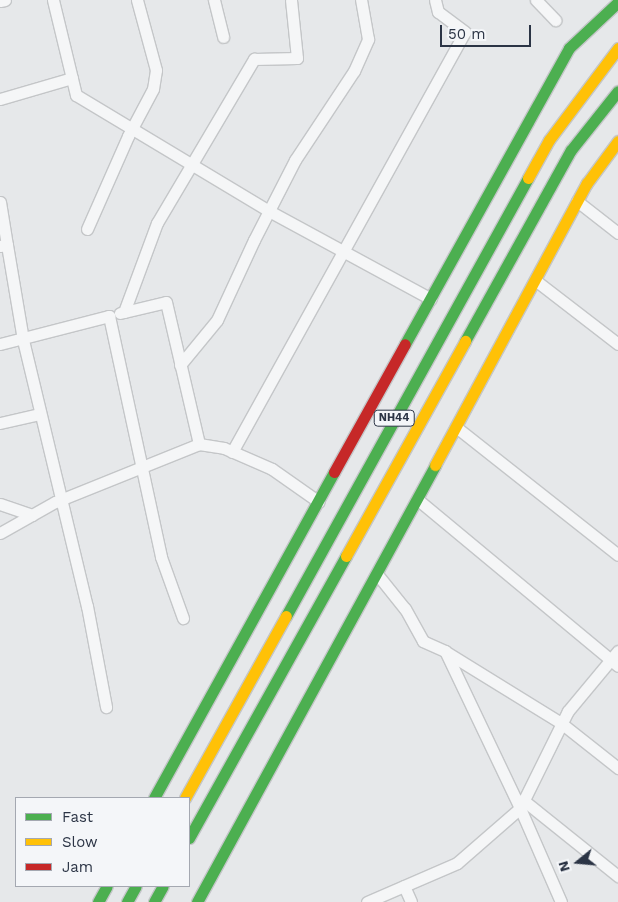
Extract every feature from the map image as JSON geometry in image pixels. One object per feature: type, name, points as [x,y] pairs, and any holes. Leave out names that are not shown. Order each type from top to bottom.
[{"type":"main road","points":[[155,797],[569,48],[615,3]]},
{"type":"main road","name":"NH44","points":[[186,797],[549,140],[618,48]]},
{"type":"main road","name":"NH44","points":[[190,836],[571,150],[618,91]]},
{"type":"main road","points":[[197,902],[377,574],[587,183],[618,141]]},
{"type":"main road","points":[[98,902],[106,887]]},
{"type":"main road","points":[[128,902],[136,887]]},
{"type":"main road","points":[[154,902],[162,887]]},
{"type":"street","points":[[0,1],[6,0]]},
{"type":"street","points":[[53,0],[76,95],[268,211],[431,299]]},
{"type":"street","points":[[87,229],[152,89],[156,70],[137,0]]},
{"type":"street","points":[[214,0],[223,36]]},
{"type":"street","points":[[124,312],[157,223],[254,58],[298,58],[292,0]]},
{"type":"street","points":[[180,365],[217,320],[268,211],[295,160],[354,70],[368,39],[361,0]]},
{"type":"street","points":[[232,452],[465,32],[438,12],[435,0]]},
{"type":"street","points":[[536,0],[555,20]]},
{"type":"street","points":[[0,98],[72,78]]},
{"type":"street","points":[[0,202],[3,245],[22,340],[87,606],[106,707]]},
{"type":"street","points":[[577,202],[618,233]]},
{"type":"street","points":[[535,280],[618,344]]},
{"type":"street","points":[[0,344],[22,340],[166,302],[199,444]]},
{"type":"street","points":[[109,316],[140,467],[161,557],[183,618]]},
{"type":"street","points":[[0,423],[40,414]]},
{"type":"street","points":[[456,427],[618,555]]},
{"type":"street","points":[[0,533],[60,499],[199,444],[232,452],[272,469],[319,502]]},
{"type":"street","points":[[367,902],[456,863],[522,804],[568,711],[615,659],[417,499]]},
{"type":"street","points":[[0,504],[32,514]]},
{"type":"street","points":[[340,517],[361,527]]},
{"type":"street","points":[[377,574],[405,609],[423,641],[445,651],[561,723],[618,768]]},
{"type":"street","points":[[445,651],[522,804],[561,902]]},
{"type":"street","points":[[522,804],[618,876]]},
{"type":"street","points":[[404,886],[411,902]]},
{"type":"traffic: fast","points":[[405,344],[569,48],[618,2]]},
{"type":"traffic: fast","points":[[465,341],[571,150],[618,91]]},
{"type":"traffic: fast","points":[[286,616],[528,178]]},
{"type":"traffic: fast","points":[[197,902],[435,465]]},
{"type":"traffic: fast","points":[[155,797],[334,472]]},
{"type":"traffic: fast","points":[[190,836],[346,556]]},
{"type":"traffic: fast","points":[[98,902],[106,887]]},
{"type":"traffic: fast","points":[[127,902],[135,887]]},
{"type":"traffic: fast","points":[[154,902],[162,887]]},
{"type":"traffic: slow","points":[[528,178],[549,140],[618,48]]},
{"type":"traffic: slow","points":[[435,465],[587,183],[618,141]]},
{"type":"traffic: slow","points":[[346,556],[465,341]]},
{"type":"traffic: slow","points":[[186,797],[286,616]]},
{"type":"traffic: jam","points":[[334,472],[405,344]]}]
